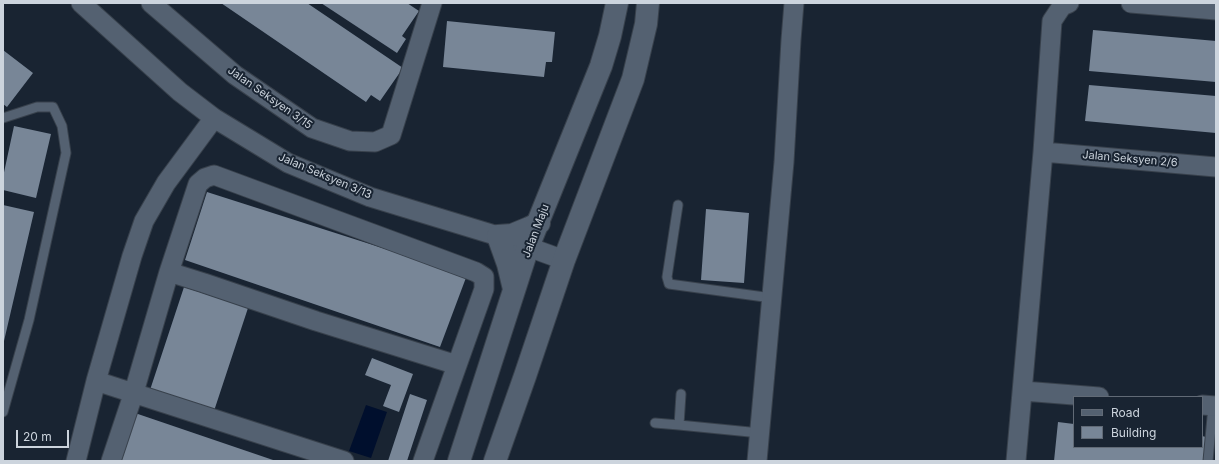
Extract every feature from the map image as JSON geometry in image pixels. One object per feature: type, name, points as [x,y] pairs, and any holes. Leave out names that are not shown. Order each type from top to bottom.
[{"type":"street","name":"Jalan Seksyen 3/15","points":[[151,3],[235,75],[312,128],[350,141],[375,142],[391,135],[432,3]]},
{"type":"street","name":"Jalan Maju","points":[[459,461],[528,247],[539,223],[601,66],[618,3]]},
{"type":"street","points":[[495,461],[526,376],[564,260],[632,79],[646,24],[648,3]]},
{"type":"street","points":[[757,461],[784,162],[794,3]]},
{"type":"street","points":[[1016,461],[1043,152],[1052,21],[1062,6],[1069,3]]},
{"type":"street","points":[[1131,3],[1216,10]]},
{"type":"street","name":"Jalan Seksyen 3/13","points":[[86,5],[180,92],[214,118],[288,163],[363,194],[498,236],[564,260]]},
{"type":"street","points":[[76,461],[96,381],[132,256],[144,221],[166,182],[214,118]]},
{"type":"street","name":"Jalan Seksyen 2/6","points":[[1043,152],[1216,167]]},
{"type":"street","points":[[111,461],[134,392],[169,272],[198,184],[205,178],[214,175],[476,272],[484,277],[484,289],[423,461]]},
{"type":"street","points":[[514,289],[508,264],[498,236],[512,235],[539,223]]},
{"type":"street","points":[[169,272],[316,321],[457,365]]},
{"type":"street","points":[[96,381],[344,461]]},
{"type":"street","points":[[1023,391],[1086,396]]},
{"type":"lane","points":[[3,118],[37,107],[53,107],[62,126],[66,153],[29,320],[3,412]]},
{"type":"lane","points":[[678,205],[667,277],[669,284],[772,298]]},
{"type":"lane","points":[[679,425],[681,394]]},
{"type":"lane","points":[[1208,461],[1210,406]]},
{"type":"lane","points":[[655,423],[760,433]]},
{"type":"water","points":[[366,405],[387,412],[371,458],[349,451]]},
{"type":"building","points":[[221,3],[307,3],[403,68],[380,101],[371,95],[366,102]]},
{"type":"building","points":[[321,3],[407,3],[419,11],[402,36],[406,39],[397,53]]},
{"type":"building","points":[[447,21],[555,32],[552,62],[546,62],[544,77],[443,67]]},
{"type":"building","points":[[1093,30],[1216,41],[1216,82],[1089,71]]},
{"type":"building","points":[[3,50],[33,73],[7,107],[3,104]]},
{"type":"building","points":[[1089,85],[1216,96],[1216,133],[1085,121]]},
{"type":"building","points":[[14,126],[51,134],[36,198],[3,190],[3,177]]},
{"type":"building","points":[[207,192],[467,275],[440,347],[185,260]]},
{"type":"building","points":[[3,205],[34,212],[4,341],[3,341]]},
{"type":"building","points":[[706,209],[749,213],[744,283],[701,280]]},
{"type":"building","points":[[184,287],[248,308],[214,411],[150,390]]},
{"type":"building","points":[[372,358],[413,374],[399,412],[383,406],[391,385],[365,375]]},
{"type":"building","points":[[410,394],[427,400],[407,461],[388,461]]},
{"type":"building","points":[[135,413],[276,461],[119,461]]},
{"type":"building","points":[[1058,422],[1073,424],[1073,448],[1203,448],[1203,436],[1206,437],[1203,461],[1054,461]]}]
